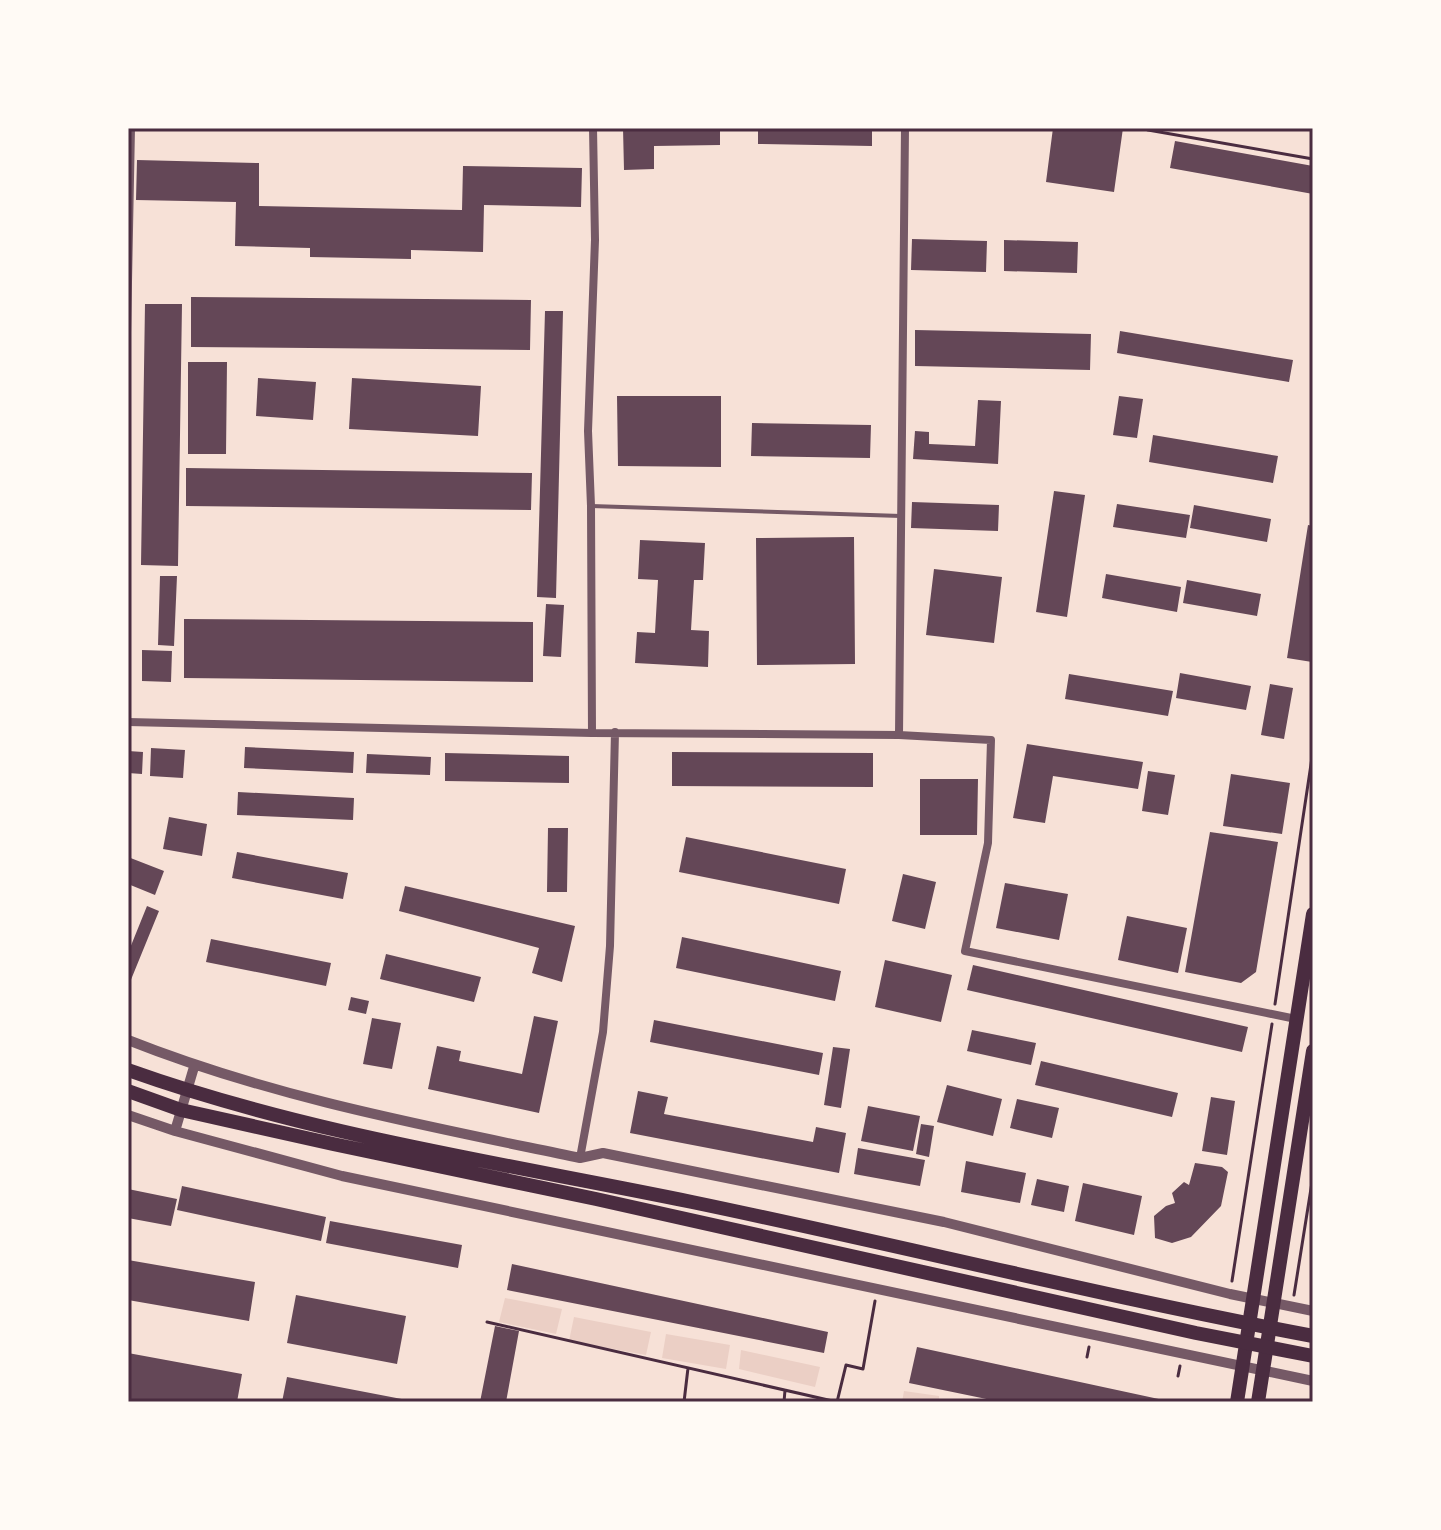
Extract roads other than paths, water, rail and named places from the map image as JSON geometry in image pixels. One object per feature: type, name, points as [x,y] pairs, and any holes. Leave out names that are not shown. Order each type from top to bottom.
[{"type":"main road","points":[[1237,1402],[1313,914]]},
{"type":"main road","points":[[1258,1402],[1313,1051]]},
{"type":"main road","points":[[128,1070],[187,1091],[349,1134],[708,1206],[1313,1336]]},
{"type":"main road","points":[[128,1091],[181,1110],[1313,1356]]},
{"type":"street","points":[[899,735],[905,128]]},
{"type":"street","points":[[592,733],[588,431],[595,240],[593,129]]},
{"type":"street","points":[[128,722],[592,733],[899,735],[991,740],[988,843],[965,951],[1296,1019]]},
{"type":"street","points":[[580,1158],[603,1032],[610,946],[615,732]]},
{"type":"street","points":[[128,1040],[194,1067],[354,1111],[580,1158],[603,1153],[944,1222],[1313,1311]]},
{"type":"street","points":[[175,1131],[194,1067]]},
{"type":"street","points":[[128,1115],[175,1131],[342,1176],[1313,1381]]},
{"type":"lane","points":[[128,384],[133,128]]},
{"type":"lane","points":[[591,506],[903,516]]}]
